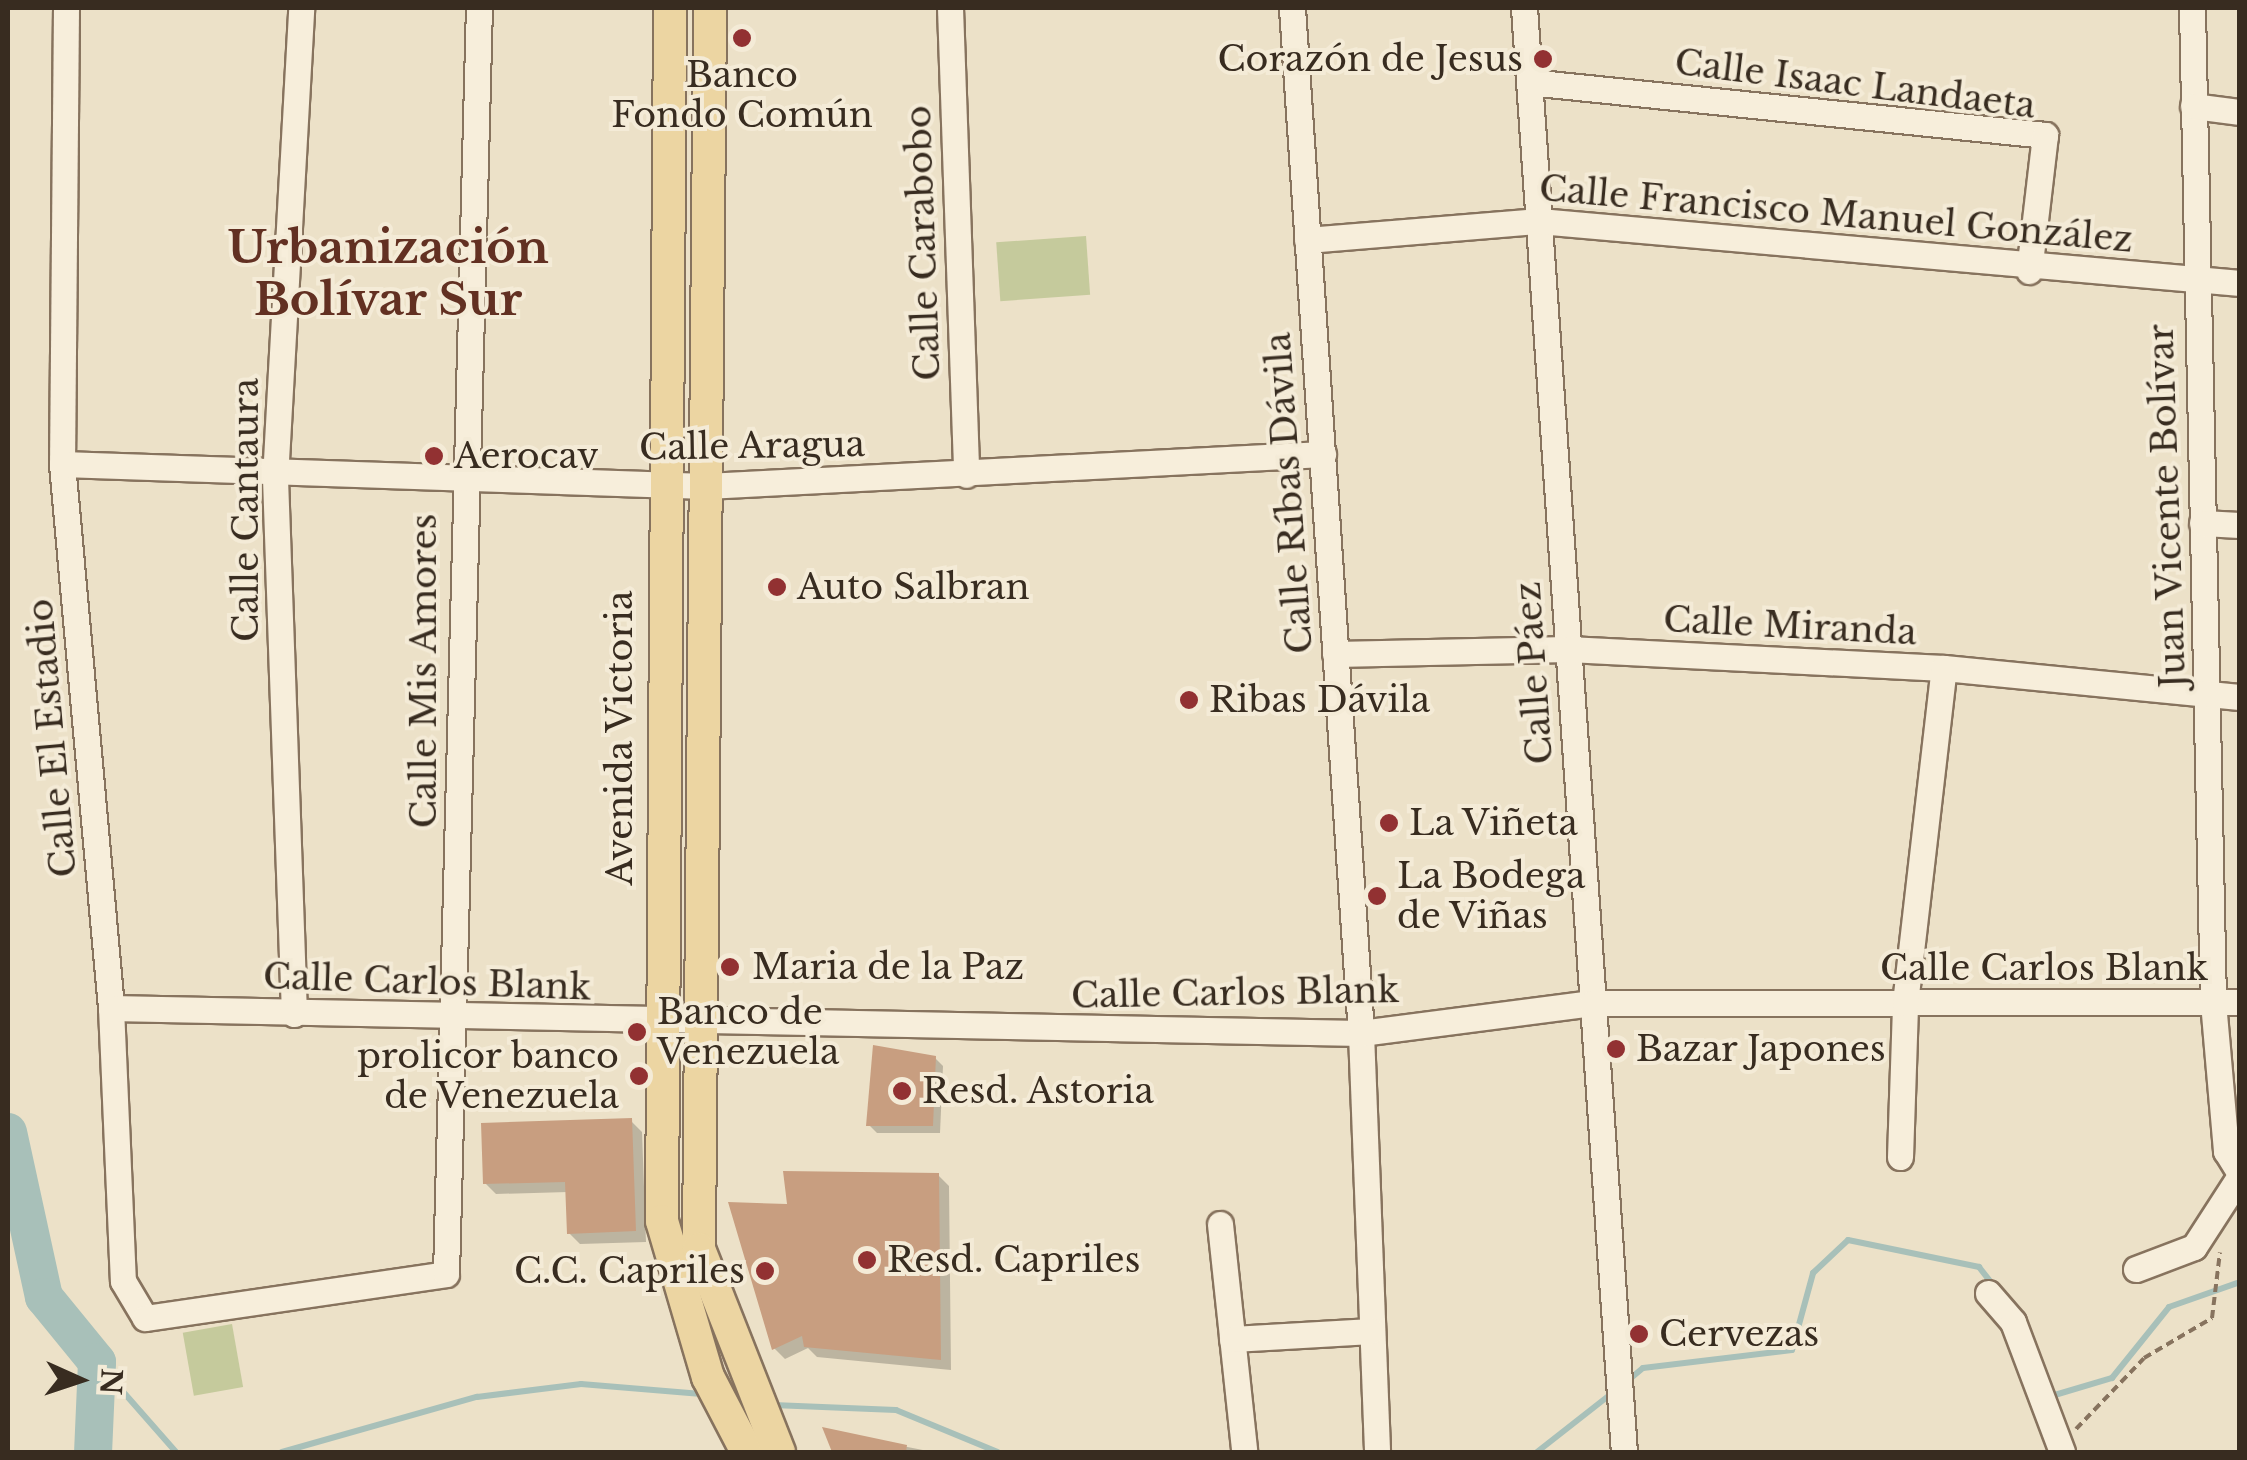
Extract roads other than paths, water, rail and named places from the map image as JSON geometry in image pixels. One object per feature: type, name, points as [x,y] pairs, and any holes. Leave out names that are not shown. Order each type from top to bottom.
[{"type":"main road","name":"Avenida Victoria","points":[[670,8],[658,1024],[662,1221],[708,1377],[755,1438]]},
{"type":"main road","name":"Avenida Victoria","points":[[710,8],[699,1249],[743,1375],[755,1438]]},
{"type":"street","name":"Calle El Estadio","points":[[66,8],[62,464],[111,1008],[123,1281],[145,1318],[446,1274]]},
{"type":"street","name":"Calle Cantaura","points":[[294,1014],[275,478],[300,8]]},
{"type":"street","name":"Calle Mis Amores","points":[[446,1274],[456,1018],[460,484],[479,8]]},
{"type":"street","name":"Calle Carabobo","points":[[950,8],[966,476]]},
{"type":"street","name":"Calle Ríbas Dávila","points":[[1292,8],[1361,1033],[1377,1452]]},
{"type":"street","name":"Calle Páez","points":[[1524,8],[1624,1452]]},
{"type":"street","name":"Juan Vicente Bolívar","points":[[2192,8],[2213,1002],[2226,1151],[2240,1175]]},
{"type":"street","name":"Calle Isaac Landaeta","points":[[1529,82],[2046,135],[2028,271]]},
{"type":"street","points":[[2193,106],[2240,112]]},
{"type":"street","name":"Calle Francisco Manuel González","points":[[1307,240],[1540,221],[2028,271],[2240,283]]},
{"type":"street","name":"Calle Aragua","points":[[62,464],[275,478],[706,486],[966,476],[1323,454]]},
{"type":"street","points":[[2202,523],[2240,525]]},
{"type":"street","name":"Calle Miranda","points":[[1335,654],[1568,650],[1944,668],[2240,698]]},
{"type":"street","points":[[1900,1157],[1906,1003],[1944,668]]},
{"type":"street","name":"Calle Carlos Blank","points":[[111,1008],[698,1025],[1361,1033],[1592,1003],[2240,1002]]},
{"type":"street","points":[[2136,1269],[2194,1247],[2214,1223],[2240,1175]]},
{"type":"street","points":[[1220,1224],[1244,1450]]},
{"type":"street","points":[[1988,1292],[2013,1322],[2062,1445]]},
{"type":"street","points":[[1232,1339],[1372,1331]]},
{"type":"waterway","points":[[8,1132],[44,1297],[97,1362],[93,1452]]},
{"type":"waterway","points":[[1625,1383],[1643,1368],[1792,1350],[1813,1273],[1848,1240],[1979,1267],[1993,1285]]},
{"type":"waterway","points":[[2048,1397],[2112,1378],[2169,1307],[2240,1282]]},
{"type":"waterway","points":[[97,1362],[176,1452]]},
{"type":"waterway","points":[[282,1452],[477,1397],[581,1384],[702,1394]]},
{"type":"waterway","points":[[1537,1452],[1611,1394]]},
{"type":"waterway","points":[[773,1405],[896,1410],[998,1452]]},
{"type":"place","name":"Banco Fondo Común","points":[[742,38]]},
{"type":"place","name":"Corazón de Jesus","points":[[1543,59]]},
{"type":"place","name":"Aerocav","points":[[434,456]]},
{"type":"place","name":"Auto Salbran","points":[[777,587]]},
{"type":"place","name":"Ribas Dávila","points":[[1189,700]]},
{"type":"place","name":"La Viñeta","points":[[1389,823]]},
{"type":"place","name":"La Bodega de Viñas","points":[[1377,896]]},
{"type":"place","name":"Maria de la Paz","points":[[730,967]]},
{"type":"place","name":"Banco de Venezuela","points":[[637,1032]]},
{"type":"place","name":"Bazar Japones","points":[[1616,1049]]},
{"type":"place","name":"prolicor banco de Venezuela","points":[[639,1076]]},
{"type":"place","name":"Resd. Astoria","points":[[902,1091]]},
{"type":"place","name":"Resd. Capriles","points":[[867,1260]]},
{"type":"place","name":"C.C. Capriles","points":[[765,1271]]},
{"type":"place","name":"Cervezas","points":[[1639,1334]]},
{"type":"district","name":"Urbanización Bolívar Sur","points":[[388,274]]}]
